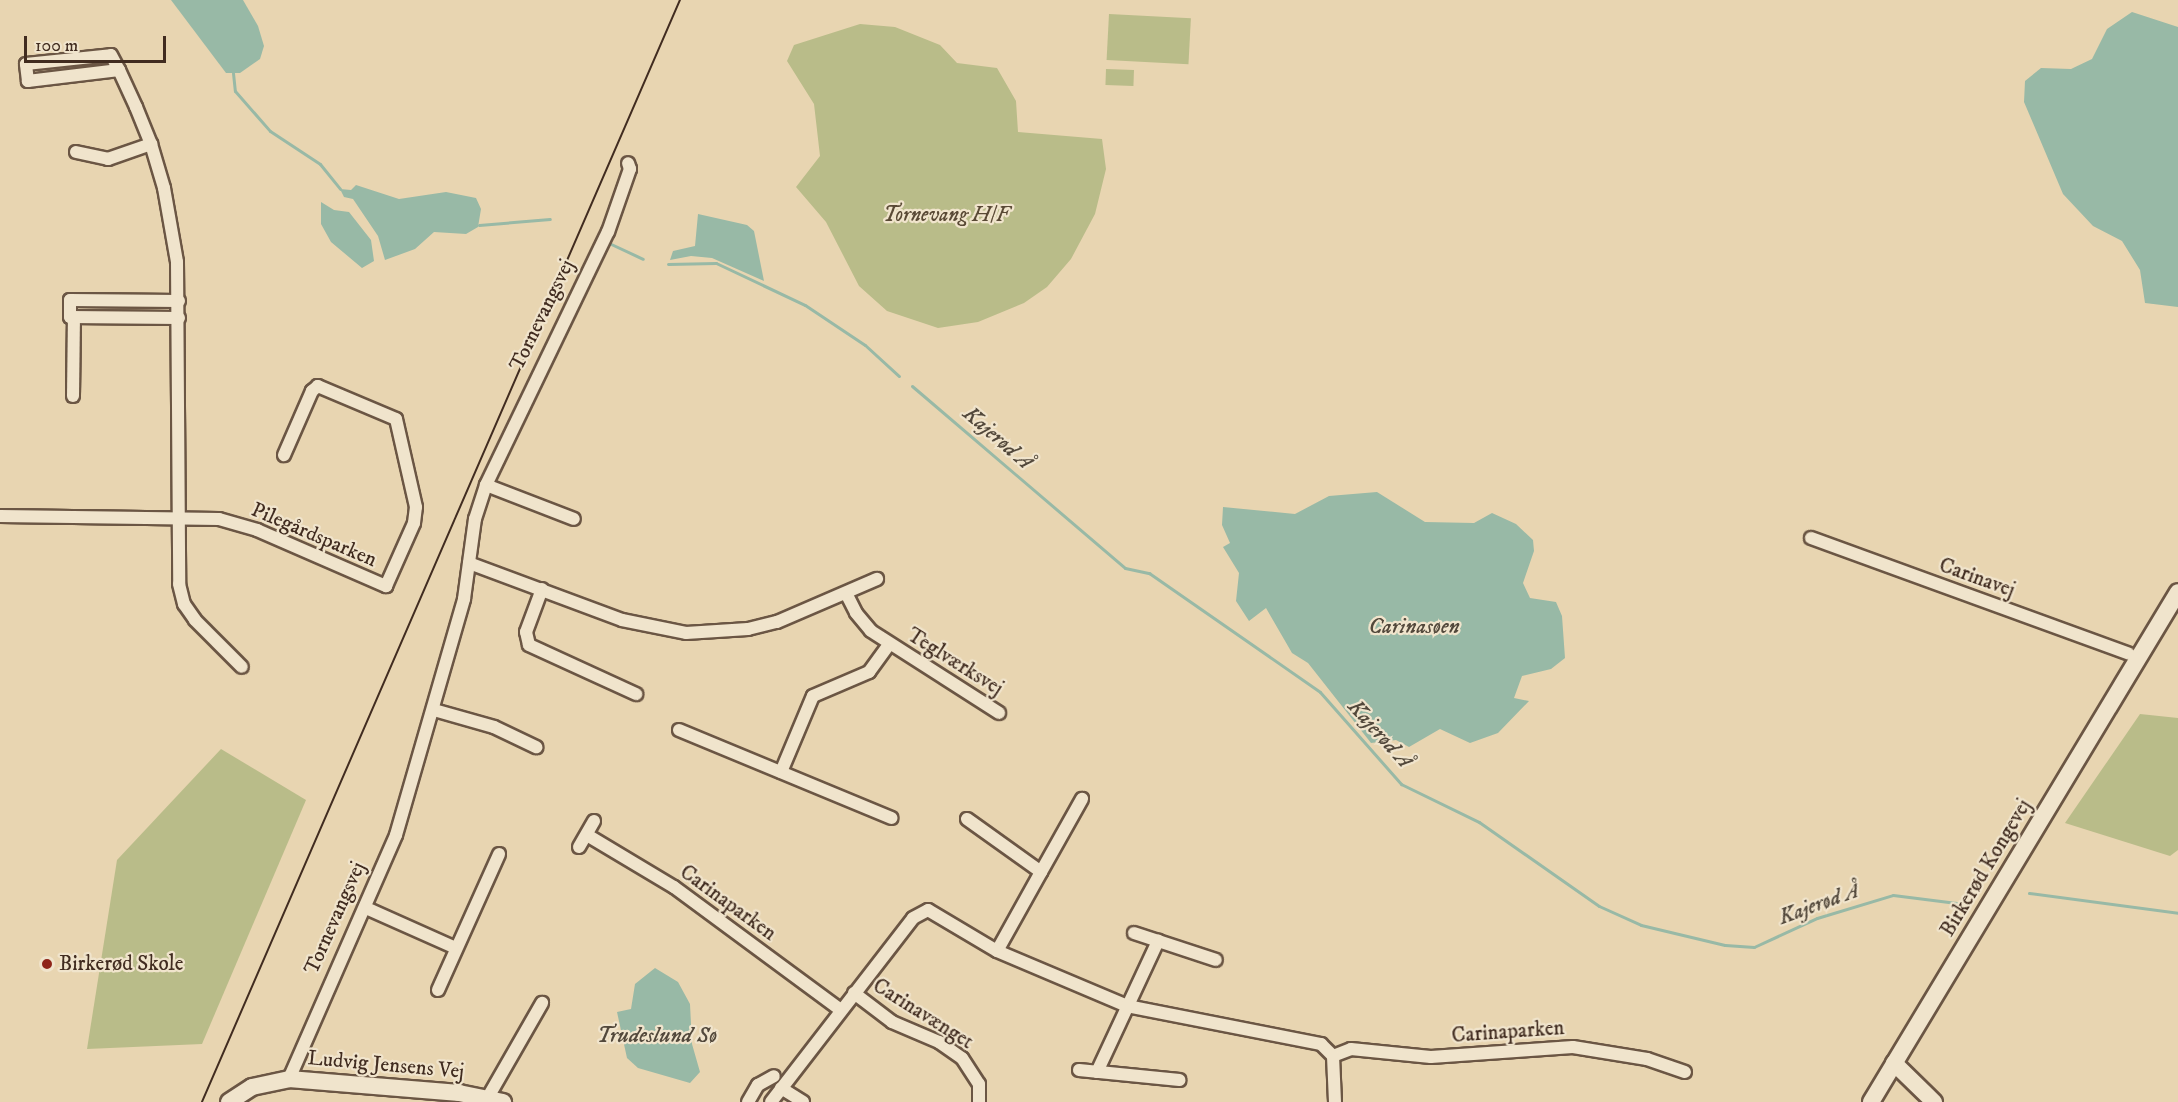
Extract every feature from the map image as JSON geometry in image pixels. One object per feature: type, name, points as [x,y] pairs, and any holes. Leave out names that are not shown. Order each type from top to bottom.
[{"type":"main road","name":"Birkerød Kongevej","points":[[1871,1102],[2134,656],[2178,592]]},
{"type":"main road","points":[[1894,1063],[1934,1102]]},
{"type":"main road","points":[[229,1102],[252,1087],[289,1079]]},
{"type":"main road","name":"Ludvig Jensens Vej","points":[[289,1079],[487,1100]]},
{"type":"street","points":[[119,70],[28,81],[26,64],[111,55],[119,70],[151,144],[172,229],[179,301],[179,584],[184,604],[242,666]]},
{"type":"street","points":[[76,152],[108,159],[151,144]]},
{"type":"street","name":"Tornevangsvej","points":[[289,1079],[366,908],[396,835],[434,710],[464,599],[469,563],[486,485],[608,232],[630,169],[628,163]]},
{"type":"street","points":[[179,301],[70,300],[70,317],[179,318]]},
{"type":"street","points":[[73,396],[74,317]]},
{"type":"street","name":"Pilegårdsparken","points":[[0,516],[179,516],[219,519],[257,530],[386,586],[414,524],[416,507],[396,419],[318,386],[312,391],[284,455]]},
{"type":"street","points":[[486,485],[574,519]]},
{"type":"street","name":"Carinavej","points":[[1811,538],[2134,656]]},
{"type":"street","points":[[469,563],[622,620],[686,633],[727,632],[777,622],[877,579]]},
{"type":"street","points":[[542,589],[526,632],[529,645],[636,694]]},
{"type":"street","name":"Teglværksvej","points":[[846,593],[863,623],[889,644],[999,713]]},
{"type":"street","name":"Teglværksvej","points":[[781,772],[813,696],[869,672],[889,644]]},
{"type":"street","points":[[434,710],[494,727],[536,747]]},
{"type":"street","points":[[679,730],[891,818]]},
{"type":"street","points":[[997,951],[1082,799]]},
{"type":"street","points":[[967,819],[1041,872]]},
{"type":"street","points":[[579,847],[594,821]]},
{"type":"street","name":"Carinaparken","points":[[587,835],[680,891],[841,1010]]},
{"type":"street","points":[[438,990],[499,854]]},
{"type":"street","points":[[366,908],[456,948]]},
{"type":"street","points":[[771,1102],[920,911],[934,913],[997,951],[1127,1006],[1321,1044],[1333,1056],[1335,1102]]},
{"type":"street","points":[[1134,933],[1216,960]]},
{"type":"street","points":[[1097,1072],[1158,941]]},
{"type":"street","name":"Carinavænget","points":[[854,993],[892,1022],[939,1042],[962,1058],[979,1084],[980,1102]]},
{"type":"street","name":"Ludvig Jensens Vej","points":[[487,1100],[542,1003]]},
{"type":"street","name":"Carinaparken","points":[[1333,1056],[1351,1049],[1431,1057],[1573,1047],[1647,1059],[1685,1072]]},
{"type":"street","points":[[1079,1070],[1180,1080]]},
{"type":"street","points":[[748,1102],[758,1085],[774,1076]]},
{"type":"street","points":[[781,1088],[803,1102]]},
{"type":"green space","points":[[1109,14],[1191,18],[1188,64],[1107,60]]},
{"type":"green space","name":"Tornevang H/F","points":[[860,24],[895,27],[940,45],[957,63],[997,68],[1016,101],[1018,132],[1102,139],[1106,169],[1095,214],[1071,259],[1047,287],[1024,303],[978,322],[938,328],[887,311],[859,286],[826,222],[796,187],[820,156],[814,104],[787,61],[794,45]]},
{"type":"green space","points":[[1106,69],[1134,70],[1133,86],[1105,85]]},
{"type":"green space","points":[[2140,714],[2178,718],[2178,850],[2170,856],[2065,823]]},
{"type":"green space","points":[[221,749],[306,800],[202,1044],[87,1049],[117,860]]},
{"type":"water","points":[[171,0],[243,0],[258,26],[264,46],[260,59],[240,73],[226,73]]},
{"type":"water","points":[[2132,12],[2178,27],[2178,307],[2145,303],[2140,270],[2122,241],[2093,226],[2063,194],[2024,102],[2025,81],[2041,68],[2071,69],[2092,59],[2107,29]]},
{"type":"water","points":[[356,185],[399,199],[446,192],[476,198],[481,209],[478,227],[466,234],[434,232],[415,249],[385,260],[378,236],[353,199],[344,197],[340,189],[351,190]]},
{"type":"water","points":[[321,202],[334,210],[349,212],[371,240],[374,261],[362,268],[331,242],[321,224]]},
{"type":"water","points":[[698,214],[747,225],[754,231],[764,281],[712,258],[691,256],[670,260],[673,251],[695,246]]},
{"type":"water","name":"Carinasøen","points":[[1377,492],[1425,522],[1474,523],[1492,513],[1516,524],[1533,540],[1534,551],[1523,583],[1530,598],[1556,602],[1562,616],[1565,658],[1551,669],[1522,676],[1514,698],[1529,701],[1498,733],[1470,743],[1440,729],[1409,747],[1396,740],[1371,743],[1308,663],[1292,653],[1266,608],[1249,621],[1236,601],[1239,573],[1223,547],[1230,543],[1222,525],[1223,507],[1295,514],[1329,496]]},
{"type":"water","name":"Trudeslund Sø","points":[[655,968],[678,982],[690,1004],[692,1044],[700,1072],[690,1083],[638,1068],[627,1058],[617,1012],[631,1009],[635,984]]},
{"type":"waterway","points":[[233,73],[235,91],[270,131],[320,164],[340,189]]},
{"type":"waterway","name":"Kajerød Å","points":[[479,225],[550,219]]},
{"type":"waterway","name":"Kajerød Å","points":[[611,244],[643,259]]},
{"type":"waterway","name":"Kajerød Å","points":[[668,264],[716,263],[805,305],[865,345],[899,376]]},
{"type":"waterway","name":"Kajerød Å","points":[[912,386],[1125,568],[1149,573],[1320,692],[1401,784],[1479,822],[1599,906],[1641,925],[1725,945],[1754,947],[1817,918],[1893,895],[1956,903]]},
{"type":"waterway","name":"Kajerød Å","points":[[2029,893],[2178,913]]},
{"type":"tram line","points":[[202,1102],[680,0]]},
{"type":"place","name":"Birkerød Skole","points":[[47,964]]}]
